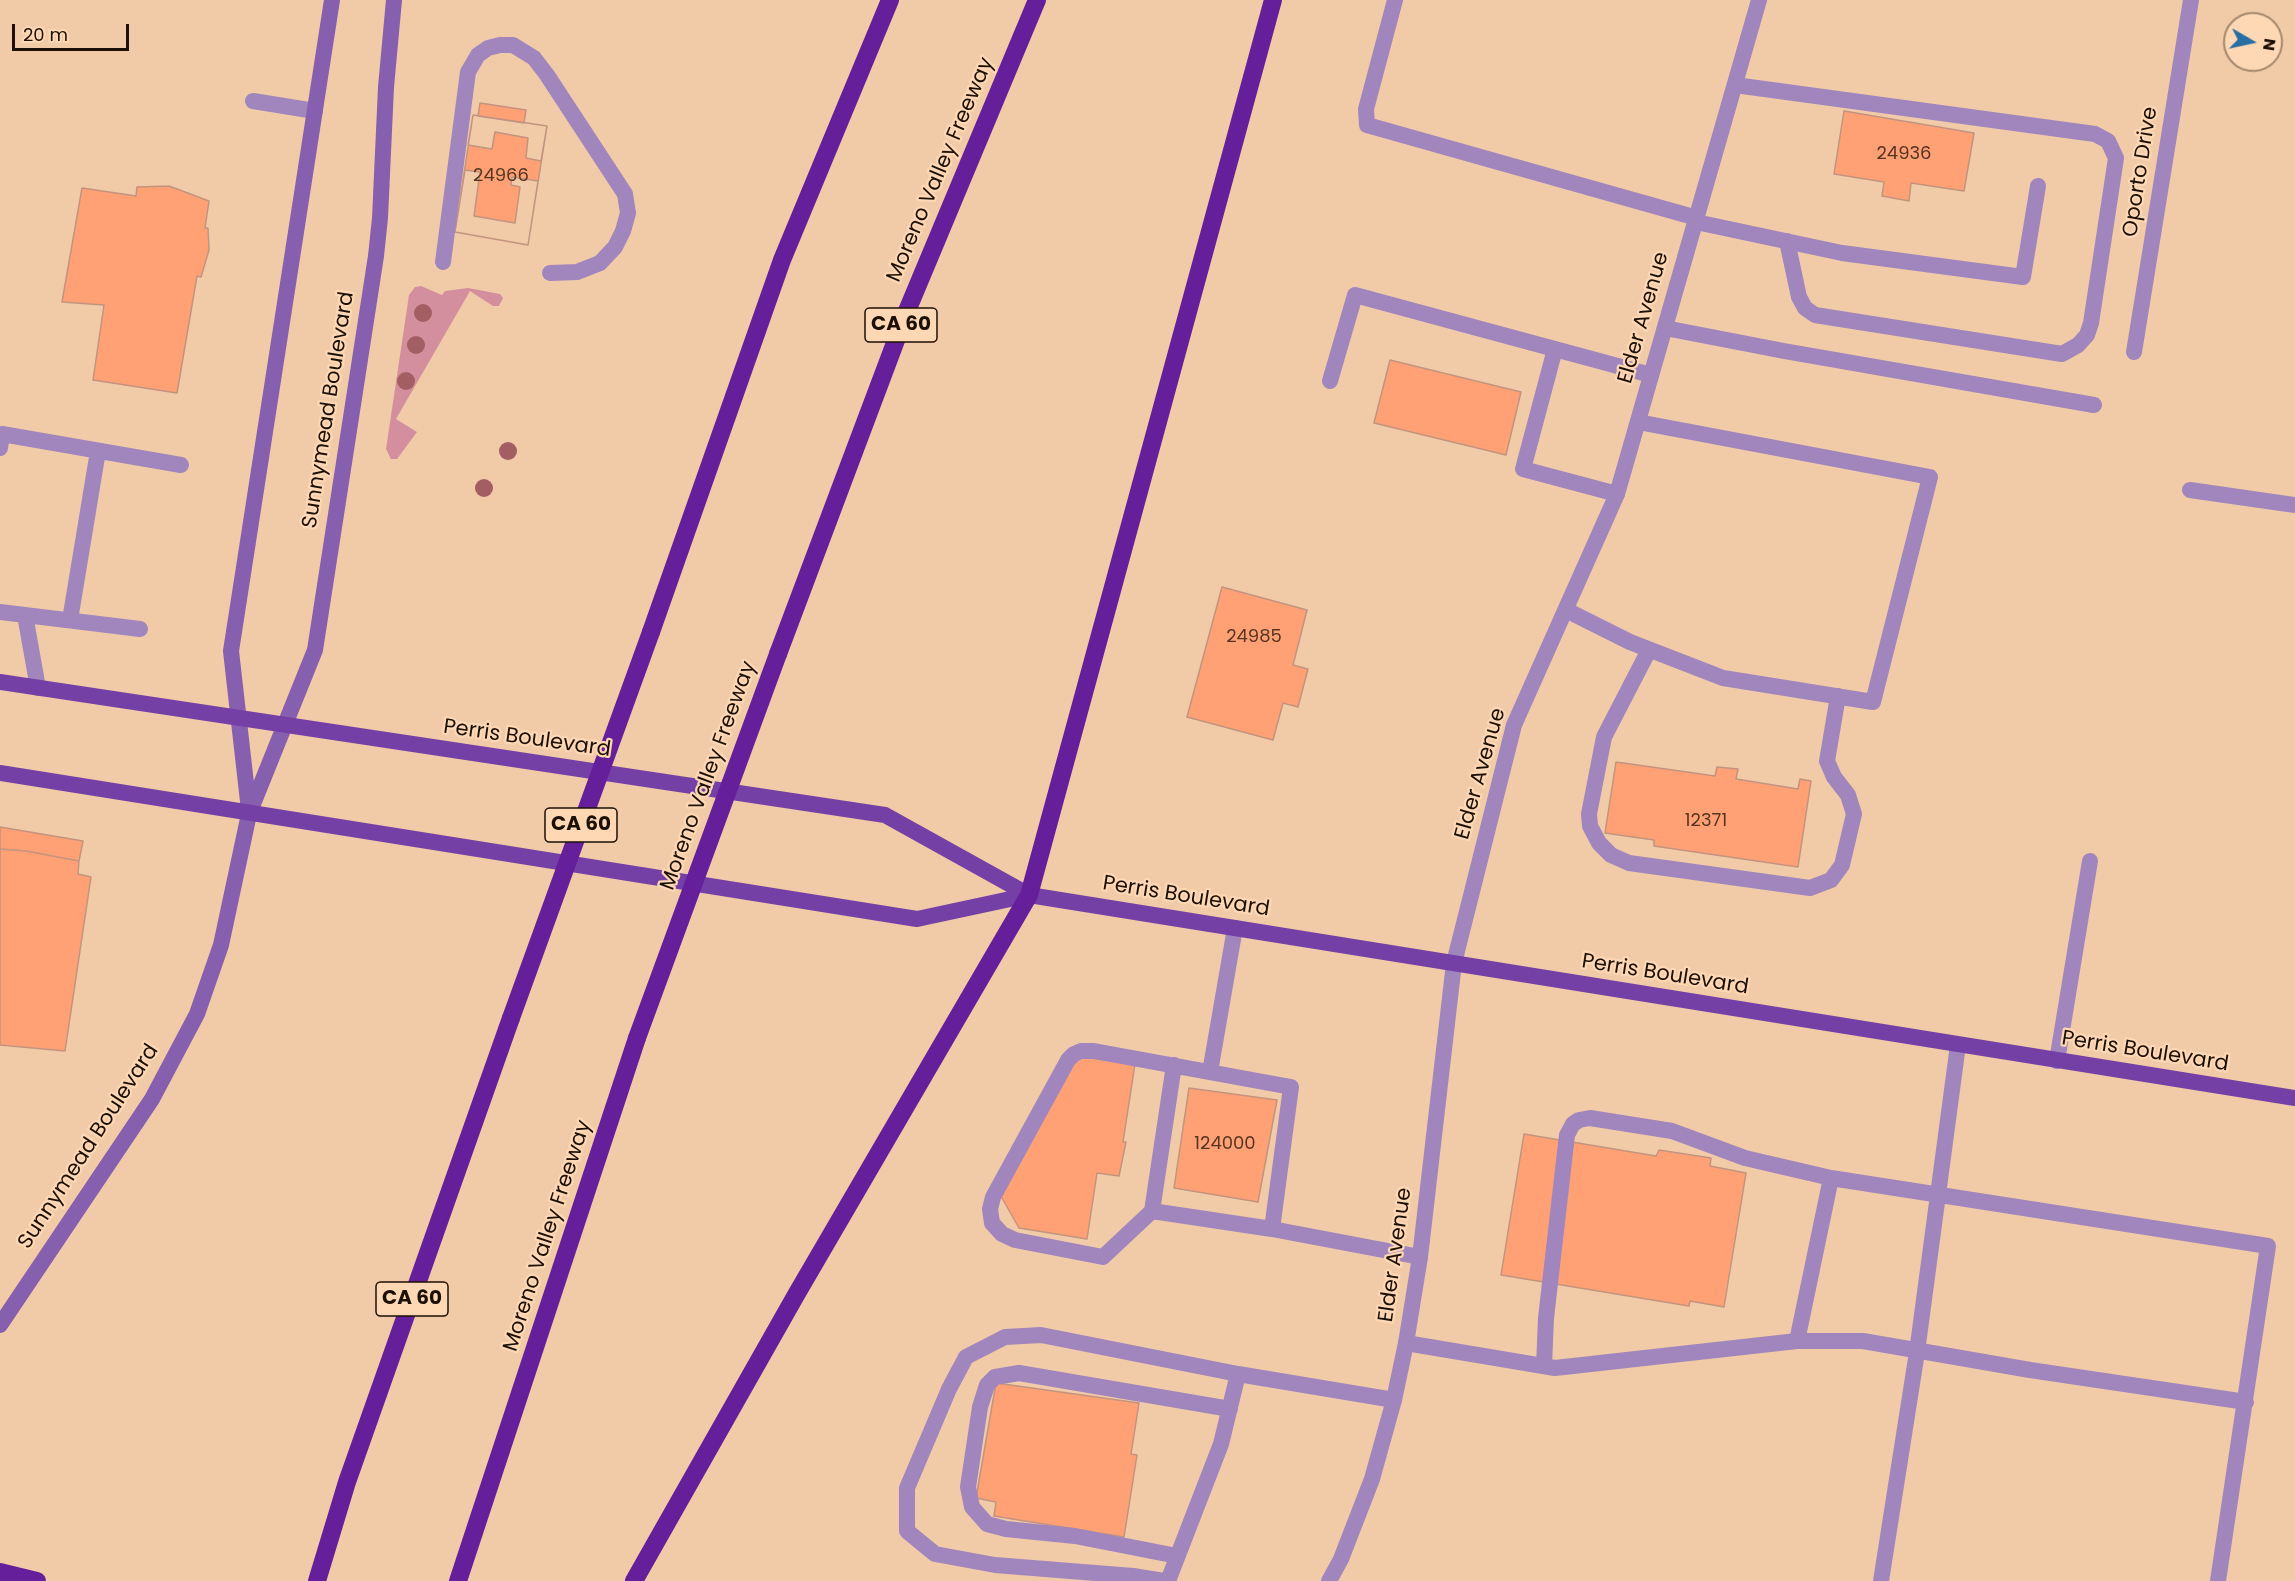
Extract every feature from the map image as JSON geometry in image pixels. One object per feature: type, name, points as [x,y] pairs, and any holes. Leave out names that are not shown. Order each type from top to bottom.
[{"type":"highway","name":"CA 60","points":[[317,1581],[347,1482],[782,260],[891,0]]},
{"type":"highway","name":"Moreno Valley Freeway","points":[[458,1581],[637,1038],[907,311],[1037,0]]},
{"type":"highway","points":[[634,1581],[796,1295],[1029,895],[1273,0]]},
{"type":"highway","points":[[0,1572],[37,1581]]},
{"type":"main road","name":"Sunnymead Boulevard","points":[[249,814],[231,651],[332,0]]},
{"type":"main road","name":"Sunnymead Boulevard","points":[[0,1325],[152,1099],[186,1037],[206,992],[221,945],[249,814],[315,650],[376,256],[386,87],[394,0]]},
{"type":"main road","name":"Perris Boulevard","points":[[0,682],[885,815],[1029,895],[2295,1098]]},
{"type":"main road","name":"Perris Boulevard","points":[[0,773],[917,919],[1029,895]]},
{"type":"street","points":[[1395,0],[1365,109],[1367,125],[1696,220],[1842,253],[2023,277],[2038,186]]},
{"type":"street","name":"Elder Avenue","points":[[1329,1581],[1341,1559],[1372,1479],[1394,1400],[1420,1257],[1454,963],[1514,725],[1617,494],[1759,0]]},
{"type":"street","name":"Oporto Drive","points":[[2134,352],[2191,0]]},
{"type":"street","points":[[443,262],[468,72],[478,55],[488,48],[513,45],[534,58],[547,75],[625,194],[628,213],[623,231],[615,247],[600,263],[577,272],[550,273]]},
{"type":"street","points":[[1735,86],[2095,134],[2108,141],[2116,158],[2091,323],[2087,334],[2078,345],[2062,354],[1815,315],[1805,308],[1799,297],[1787,241]]},
{"type":"street","points":[[254,101],[315,111]]},
{"type":"street","points":[[1330,381],[1355,295],[1651,375]]},
{"type":"street","points":[[1665,328],[2094,405]]},
{"type":"street","points":[[1556,349],[1522,469],[1617,494]]},
{"type":"street","points":[[1566,610],[1649,650],[1723,678],[1873,702],[1930,477],[1638,422]]},
{"type":"street","points":[[0,448],[2,434],[181,465]]},
{"type":"street","points":[[70,620],[98,451]]},
{"type":"street","points":[[2190,490],[2295,505]]},
{"type":"street","points":[[0,612],[140,629]]},
{"type":"street","points":[[25,615],[38,688]]},
{"type":"street","points":[[1649,650],[1604,737],[1589,814],[1590,826],[1599,843],[1611,855],[1629,863],[1810,888],[1831,880],[1842,865],[1854,814],[1848,795],[1834,777],[1827,761],[1838,696]]},
{"type":"street","points":[[2057,1061],[2090,861]]},
{"type":"street","points":[[1210,1072],[1234,928]]},
{"type":"street","points":[[1881,1581],[1917,1352],[1958,1045]]},
{"type":"street","points":[[1174,1065],[1152,1211],[1103,1257],[1015,1240],[1002,1234],[992,1223],[990,1209],[993,1197],[1068,1060],[1081,1051],[1094,1051],[1174,1065],[1291,1087],[1272,1229]]},
{"type":"street","points":[[1544,1366],[1546,1318],[1567,1136],[1573,1124],[1590,1118],[1672,1131],[1745,1158],[1831,1178],[2268,1246],[2218,1581]]},
{"type":"street","points":[[1797,1341],[1831,1178]]},
{"type":"street","points":[[1152,1211],[1272,1229],[1420,1257]]},
{"type":"street","points":[[1238,1374],[1221,1444],[1166,1581],[1133,1576],[995,1565],[935,1554],[907,1531],[907,1488],[949,1389],[966,1357],[1005,1337],[1041,1335],[1238,1374],[1394,1400]]},
{"type":"street","points":[[1406,1343],[1544,1366],[1564,1367],[1797,1341],[1863,1341],[1917,1352],[2246,1402]]},
{"type":"street","points":[[1177,1556],[1094,1539],[1006,1529],[987,1524],[972,1507],[968,1487],[980,1407],[987,1385],[995,1377],[1019,1373],[1230,1409]]},
{"type":"shaded area","points":[[421,286],[442,295],[445,291],[468,288],[500,294],[503,298],[499,306],[493,306],[470,291],[396,419],[417,432],[397,459],[391,459],[386,449],[409,295],[415,287]]},
{"type":"building","points":[[480,103],[526,110],[524,123],[478,116]]},
{"type":"building","points":[[1844,111],[1974,133],[1964,191],[1911,183],[1909,201],[1882,196],[1884,182],[1834,174]]},
{"type":"building","points":[[473,115],[547,126],[528,245],[455,232]]},
{"type":"building","points":[[473,115],[547,126],[541,161],[526,158],[528,138],[495,132],[492,149],[468,145]]},
{"type":"building","points":[[465,170],[480,172],[474,216],[515,223],[520,187],[511,185],[512,177],[538,181],[528,245],[455,232]]},
{"type":"building","points":[[169,186],[209,201],[205,228],[208,228],[209,250],[201,277],[197,276],[177,393],[93,380],[104,305],[62,302],[82,188],[136,196],[137,187]]},
{"type":"building","points":[[1390,360],[1521,392],[1506,455],[1374,423]]},
{"type":"building","points":[[1222,587],[1307,610],[1293,665],[1308,669],[1298,707],[1283,703],[1273,740],[1187,717]]},
{"type":"building","points":[[1616,762],[1715,776],[1717,767],[1738,769],[1736,779],[1798,789],[1800,779],[1811,781],[1798,867],[1654,846],[1654,840],[1605,833]]},
{"type":"building","points":[[0,827],[83,841],[79,861],[26,851],[0,849]]},
{"type":"building","points":[[0,849],[26,851],[79,861],[78,874],[91,877],[65,1051],[0,1045]]},
{"type":"building","points":[[1076,1056],[1135,1064],[1123,1142],[1126,1142],[1119,1176],[1097,1173],[1087,1239],[1019,1228],[998,1191]]},
{"type":"building","points":[[1189,1088],[1277,1100],[1258,1202],[1174,1188]]},
{"type":"building","points":[[1524,1134],[1656,1156],[1659,1150],[1711,1158],[1710,1166],[1746,1173],[1724,1307],[1690,1301],[1689,1306],[1501,1275]]},
{"type":"building","points":[[996,1383],[1139,1403],[1131,1454],[1137,1455],[1124,1537],[994,1516],[996,1502],[976,1498]]}]
